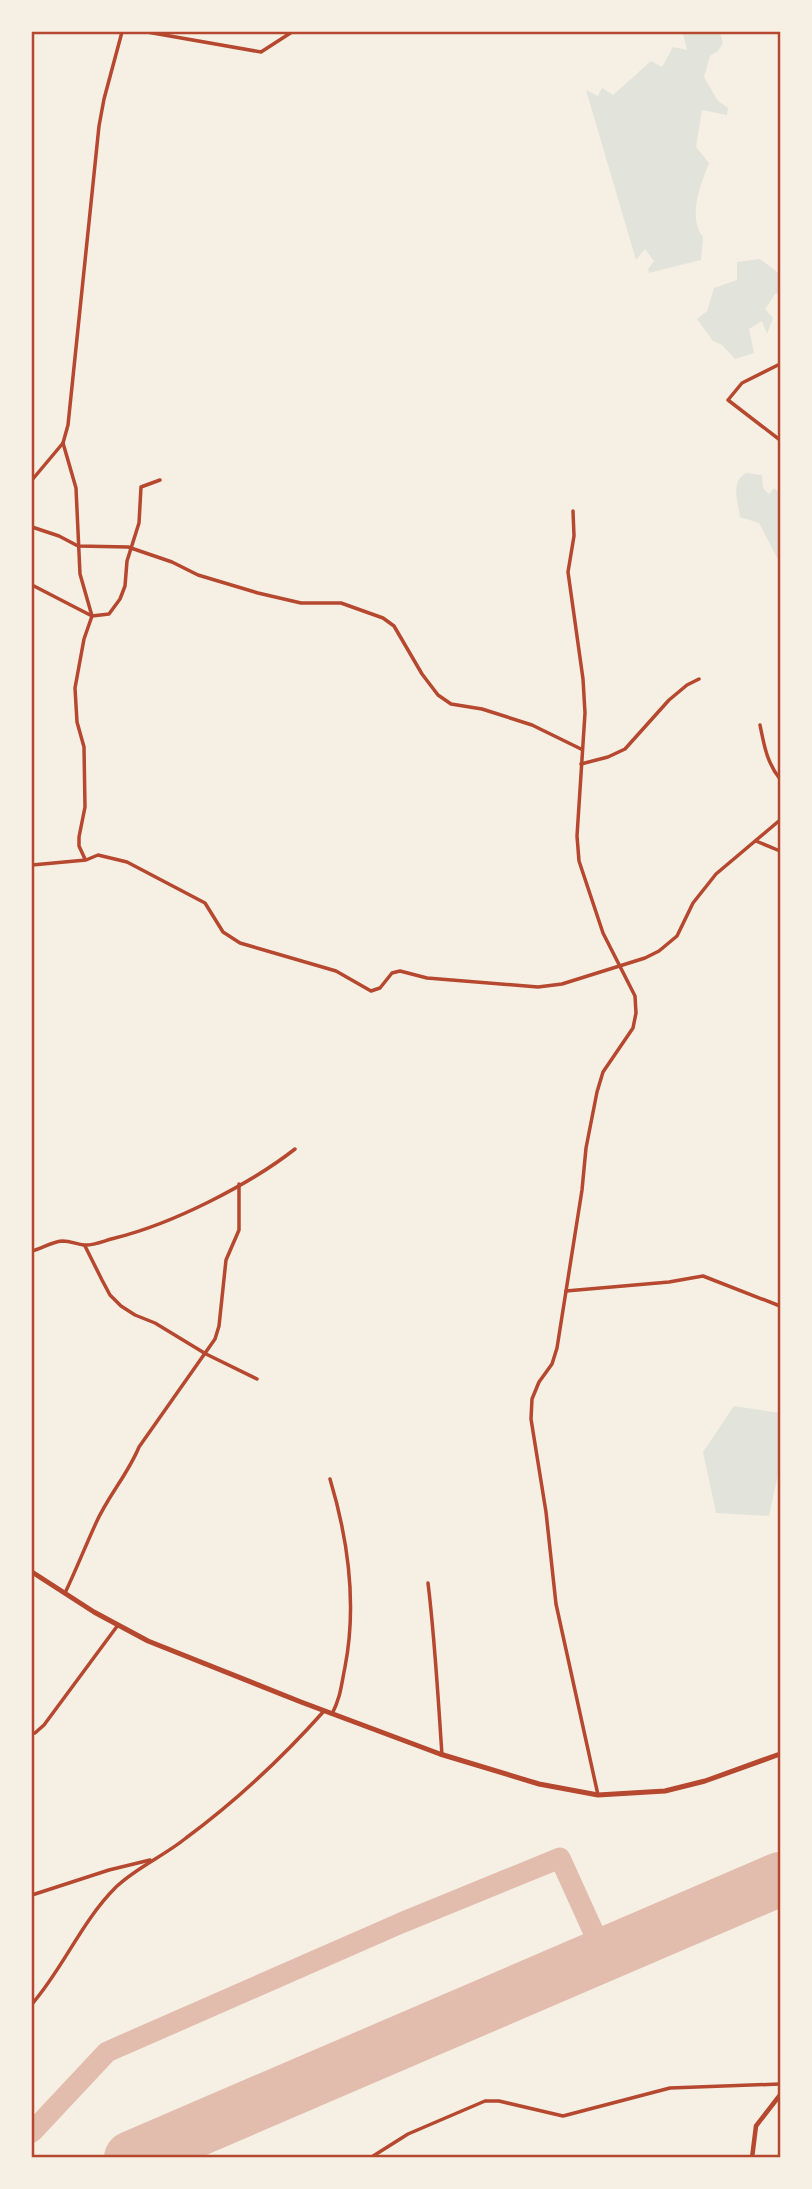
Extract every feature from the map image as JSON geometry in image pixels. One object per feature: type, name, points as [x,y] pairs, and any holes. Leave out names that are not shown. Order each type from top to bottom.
[{"type":"main road","points":[[32,1572],[148,1641],[442,1755],[539,1784],[598,1795],[665,1791],[705,1781],[780,1754]]},
{"type":"street","points":[[32,480],[63,443],[68,425],[99,126],[122,32]]},
{"type":"street","points":[[147,32],[261,52],[292,32]]},
{"type":"street","points":[[780,364],[742,383],[729,400],[780,440]]},
{"type":"street","points":[[63,443],[76,488],[83,587],[92,616],[84,639],[75,688],[76,714],[85,762],[85,807],[79,846],[86,860]]},
{"type":"street","points":[[32,585],[92,616],[109,614],[120,599],[125,586],[131,548],[139,523],[141,487],[160,480]]},
{"type":"street","points":[[573,511],[574,536],[568,572],[585,713],[577,836],[579,861],[593,910],[635,996],[636,1013],[633,1028],[603,1072],[597,1092],[556,1348],[552,1364],[539,1382],[532,1399],[531,1419],[546,1512],[556,1604],[598,1795]]},
{"type":"street","points":[[32,527],[78,546],[113,545],[131,548],[172,562],[198,575],[258,593],[301,603],[341,603],[383,618],[394,626],[422,674],[438,695],[451,704],[489,711],[532,725],[581,749]]},
{"type":"street","points":[[581,764],[625,749],[669,700],[699,679]]},
{"type":"street","points":[[760,725],[767,757],[780,779]]},
{"type":"street","points":[[32,865],[86,860],[102,855],[127,862],[205,903],[223,932],[240,943],[336,971],[371,991],[380,988],[388,976],[397,972],[427,978],[538,987],[562,984],[645,958],[671,942],[707,884],[780,820]]},
{"type":"street","points":[[756,841],[780,850]]},
{"type":"street","points":[[32,1251],[60,1241],[85,1245],[154,1226],[239,1184],[295,1149]]},
{"type":"street","points":[[65,1593],[87,1549],[96,1523],[132,1466],[139,1447],[215,1339],[219,1326],[226,1260],[239,1230],[239,1184]]},
{"type":"street","points":[[85,1245],[110,1295],[121,1306],[257,1379]]},
{"type":"street","points":[[566,1292],[703,1276],[780,1306]]},
{"type":"street","points":[[330,1479],[341,1516],[346,1549],[351,1623],[341,1696],[332,1714]]},
{"type":"street","points":[[428,1583],[436,1646],[442,1755]]},
{"type":"street","points":[[32,1733],[44,1725],[118,1625]]},
{"type":"street","points":[[32,2004],[94,1911],[120,1884],[209,1820],[280,1757],[324,1711]]},
{"type":"street","points":[[32,1895],[152,1860]]},
{"type":"street","points":[[370,2158],[408,2134],[485,2101],[499,2101],[563,2116],[670,2088],[780,2084]]},
{"type":"street","points":[[752,2158],[756,2126],[780,2095]]},
{"type":"shaded area","points":[[720,32],[723,43],[718,51],[710,56],[704,77],[718,101],[728,108],[727,115],[702,110],[696,147],[709,163],[699,190],[696,210],[698,229],[703,237],[701,260],[649,273],[648,269],[654,261],[645,249],[636,260],[586,90],[598,96],[602,88],[613,95],[651,61],[662,67],[673,47],[687,50],[683,34]]},
{"type":"shaded area","points":[[760,259],[780,274],[780,293],[775,294],[765,309],[773,318],[767,334],[762,321],[749,329],[754,353],[735,359],[722,345],[713,341],[697,319],[707,311],[714,288],[737,280],[737,262]]},
{"type":"shaded area","points":[[746,473],[762,475],[763,488],[769,494],[774,488],[780,493],[780,563],[759,523],[740,517],[737,487]]},
{"type":"shaded area","points":[[734,1406],[780,1413],[780,1466],[769,1516],[716,1513],[703,1452]]},
{"type":"taxiway","points":[[32,2132],[107,2052],[401,1923],[560,1858],[604,1955]]},
{"type":"runway","points":[[131,2158],[780,1879]]}]
